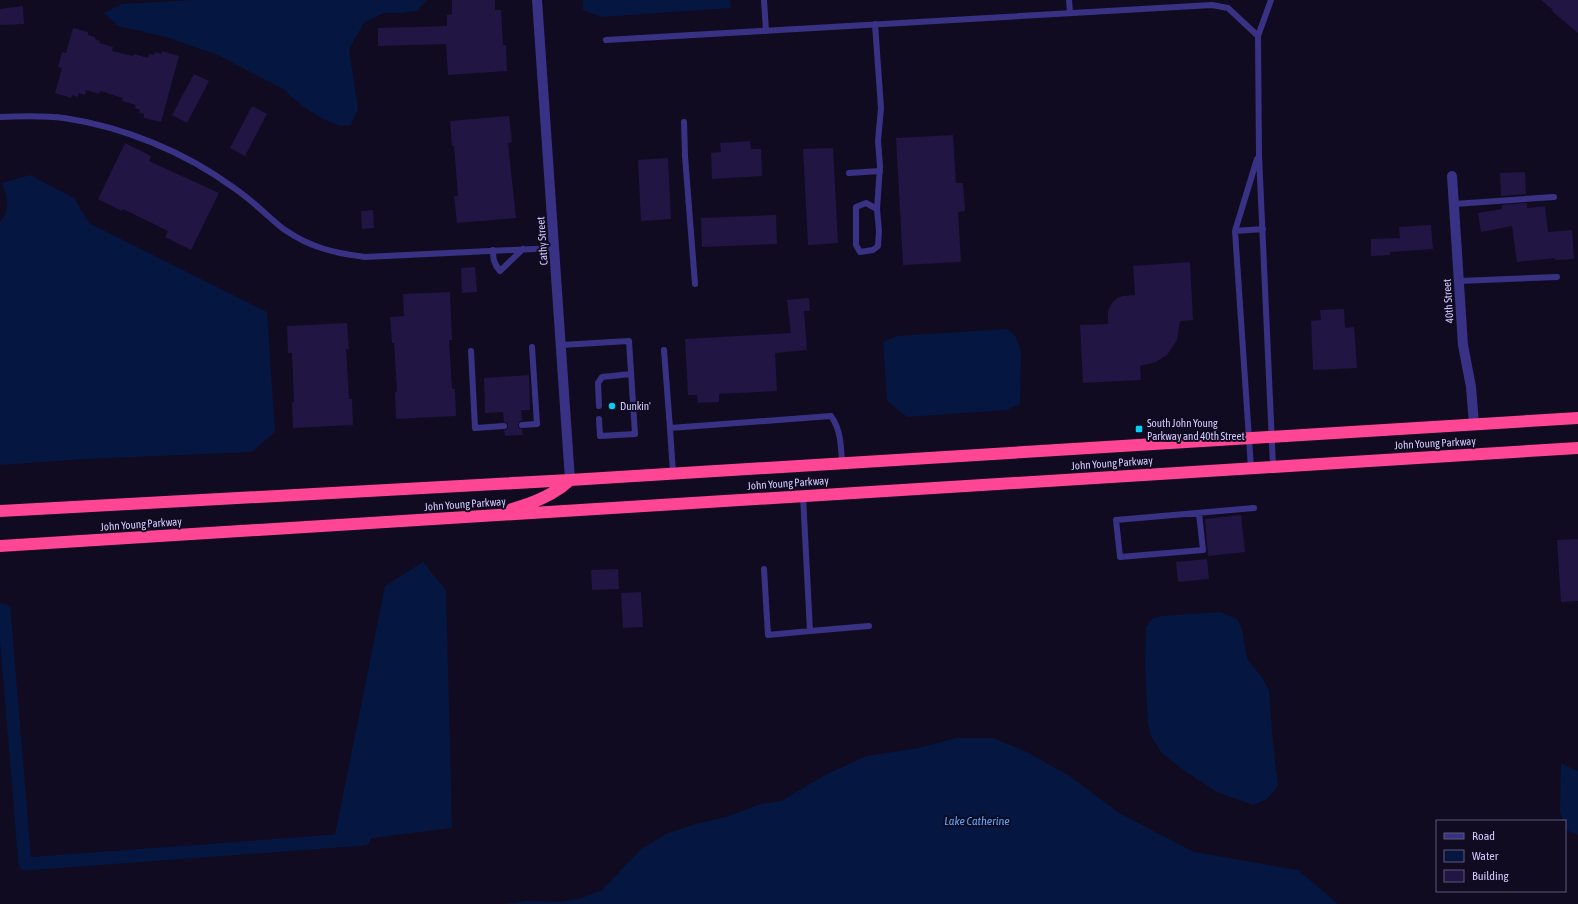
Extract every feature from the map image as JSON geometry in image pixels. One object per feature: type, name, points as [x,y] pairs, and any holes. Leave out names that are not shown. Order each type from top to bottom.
[{"type":"highway","name":"John Young Parkway","points":[[0,511],[570,480],[1578,418]]},
{"type":"highway","name":"John Young Parkway","points":[[0,546],[1578,448]]},
{"type":"highway","points":[[488,515],[522,506],[548,496],[561,489],[570,480]]},
{"type":"street","name":"Cathy Street","points":[[537,0],[570,480]]},
{"type":"street","name":"40th Street","points":[[1452,176],[1463,345],[1471,387],[1474,424]]},
{"type":"lane","points":[[764,0],[766,31]]},
{"type":"lane","points":[[1069,0],[1070,13]]},
{"type":"lane","points":[[1271,0],[1258,36],[1259,154],[1273,436],[1273,466]]},
{"type":"lane","points":[[606,40],[1212,4],[1228,8],[1258,36]]},
{"type":"lane","points":[[875,24],[881,108],[878,141],[880,171],[877,209],[879,231],[878,246],[872,250],[860,252],[856,245],[856,207],[866,204],[877,209]]},
{"type":"lane","points":[[0,117],[32,116],[64,118],[101,126],[143,139],[176,154],[216,176],[256,205],[284,230],[307,243],[337,253],[365,257],[554,248]]},
{"type":"lane","points":[[684,122],[685,156],[695,284]]},
{"type":"lane","points":[[1251,468],[1235,232],[1259,154]]},
{"type":"lane","points":[[849,173],[880,171]]},
{"type":"lane","points":[[1454,204],[1554,197]]},
{"type":"lane","points":[[1235,232],[1262,229]]},
{"type":"lane","points":[[493,250],[493,260],[495,266],[500,271],[523,249]]},
{"type":"lane","points":[[1459,280],[1557,277]]},
{"type":"lane","points":[[561,345],[629,341],[635,434],[600,436],[599,419]]},
{"type":"lane","points":[[522,425],[537,424],[532,347]]},
{"type":"lane","points":[[664,350],[673,473]]},
{"type":"lane","points":[[471,351],[475,428],[504,426]]},
{"type":"lane","points":[[599,406],[598,383],[602,376],[631,374]]},
{"type":"lane","points":[[670,428],[831,416],[838,425],[842,463]]},
{"type":"lane","points":[[803,496],[810,631]]},
{"type":"lane","points":[[1199,513],[1203,550],[1120,557],[1116,520],[1254,508]]},
{"type":"lane","points":[[764,569],[768,635],[869,626]]},
{"type":"water","points":[[193,0],[427,0],[417,11],[383,13],[364,23],[349,49],[358,109],[351,125],[340,126],[323,119],[302,106],[283,89],[218,55],[166,37],[118,26],[104,13],[122,4]]},
{"type":"water","points":[[583,0],[730,0],[731,8],[601,17],[583,10]]},
{"type":"water","points":[[30,175],[74,198],[89,223],[267,312],[275,432],[252,452],[85,459],[0,465],[0,222],[7,208],[2,183]]},
{"type":"water","points":[[1007,329],[1016,337],[1021,352],[1020,404],[1007,410],[907,417],[887,401],[883,342],[897,336]]},
{"type":"water","points":[[423,562],[446,590],[452,828],[364,839],[334,840],[385,586]]},
{"type":"water","points":[[1220,612],[1237,619],[1242,629],[1247,659],[1261,676],[1269,690],[1278,786],[1267,799],[1253,805],[1217,792],[1183,770],[1161,752],[1152,738],[1148,725],[1145,666],[1146,627],[1153,618]]},
{"type":"water","name":"Lake Catherine","points":[[956,738],[993,738],[1027,752],[1071,777],[1119,813],[1194,852],[1298,870],[1338,904],[503,904],[527,901],[559,902],[579,899],[602,890],[641,849],[666,834],[696,824],[729,816],[761,804],[781,801],[827,774],[867,756],[919,748]]},
{"type":"water","points":[[1561,763],[1578,771],[1578,835],[1566,830],[1566,820],[1563,820],[1560,812]]},
{"type":"building","points":[[452,0],[495,0],[495,10],[501,10],[503,45],[506,45],[507,71],[448,75],[446,44],[378,46],[378,28],[447,26],[447,15],[452,14]]},
{"type":"building","points":[[1541,0],[1578,0],[1578,33],[1552,11],[1553,10]]},
{"type":"building","points":[[23,6],[24,24],[0,25],[0,9]]},
{"type":"building","points":[[73,28],[88,32],[88,35],[95,37],[95,39],[100,41],[99,43],[113,47],[112,51],[133,56],[134,54],[148,58],[149,54],[154,55],[155,52],[162,54],[162,51],[179,56],[161,122],[144,118],[144,114],[139,113],[140,110],[135,108],[136,105],[122,101],[123,98],[100,91],[99,94],[86,90],[85,95],[79,93],[78,97],[72,95],[71,98],[55,93],[62,68],[58,67],[62,52],[66,53]]},
{"type":"building","points":[[194,74],[209,81],[187,123],[172,115]]},
{"type":"building","points":[[252,106],[267,114],[245,156],[230,148]]},
{"type":"building","points":[[509,116],[512,142],[508,143],[516,218],[457,223],[454,196],[458,196],[454,146],[452,146],[450,121]]},
{"type":"building","points":[[953,135],[956,183],[963,183],[965,211],[958,212],[961,262],[903,265],[896,138]]},
{"type":"building","points":[[750,141],[751,149],[761,149],[762,176],[712,179],[711,153],[721,152],[720,143]]},
{"type":"building","points":[[125,143],[151,156],[149,161],[219,193],[191,250],[165,237],[168,231],[123,209],[122,211],[98,199]]},
{"type":"building","points":[[833,148],[838,243],[808,245],[803,149]]},
{"type":"building","points":[[668,158],[671,219],[641,221],[638,160]]},
{"type":"building","points":[[1525,172],[1526,194],[1501,196],[1500,173]]},
{"type":"building","points":[[1527,203],[1527,208],[1545,206],[1548,232],[1572,230],[1574,259],[1555,260],[1555,258],[1517,262],[1512,226],[1481,232],[1478,213],[1502,209],[1502,205]]},
{"type":"building","points":[[373,210],[374,228],[362,229],[361,211]]},
{"type":"building","points":[[776,215],[777,244],[702,247],[701,218]]},
{"type":"building","points":[[1431,225],[1433,249],[1390,252],[1390,255],[1371,256],[1371,239],[1400,238],[1399,227]]},
{"type":"building","points":[[1190,262],[1193,320],[1180,321],[1177,340],[1167,355],[1156,362],[1140,366],[1141,380],[1083,383],[1080,325],[1108,324],[1108,311],[1112,303],[1117,298],[1135,295],[1133,266]]},
{"type":"building","points":[[475,267],[477,292],[462,293],[461,268]]},
{"type":"building","points":[[450,292],[452,340],[449,340],[452,389],[455,389],[456,416],[396,419],[395,392],[397,392],[394,343],[392,343],[390,317],[404,316],[403,294]]},
{"type":"building","points":[[809,298],[810,311],[804,311],[807,350],[775,353],[777,391],[719,394],[719,402],[698,403],[697,395],[688,395],[685,339],[791,333],[787,300]]},
{"type":"building","points":[[1344,309],[1345,328],[1354,327],[1357,368],[1313,370],[1311,321],[1321,320],[1320,310]]},
{"type":"building","points":[[347,323],[349,349],[346,349],[349,399],[352,399],[353,425],[293,428],[292,402],[294,402],[292,353],[288,353],[287,326]]},
{"type":"building","points":[[529,375],[530,410],[521,410],[522,420],[518,425],[519,428],[522,429],[523,435],[505,436],[504,430],[507,429],[508,426],[507,423],[504,422],[503,412],[485,413],[484,378]]},
{"type":"building","points":[[1241,515],[1245,552],[1208,556],[1205,519]]},
{"type":"building","points":[[1578,539],[1578,601],[1561,602],[1557,540]]},
{"type":"building","points":[[1207,559],[1209,579],[1178,582],[1176,562]]},
{"type":"building","points":[[618,569],[619,589],[592,590],[591,570]]},
{"type":"building","points":[[641,592],[643,627],[623,628],[621,593]]},
{"type":"waterway","points":[[0,610],[4,610],[25,864],[364,839]]},
{"type":"place","name":"Dunkin'","points":[[612,406]]},
{"type":"place","name":"South John Young Parkway and 40th Street","points":[[1139,429]]}]
